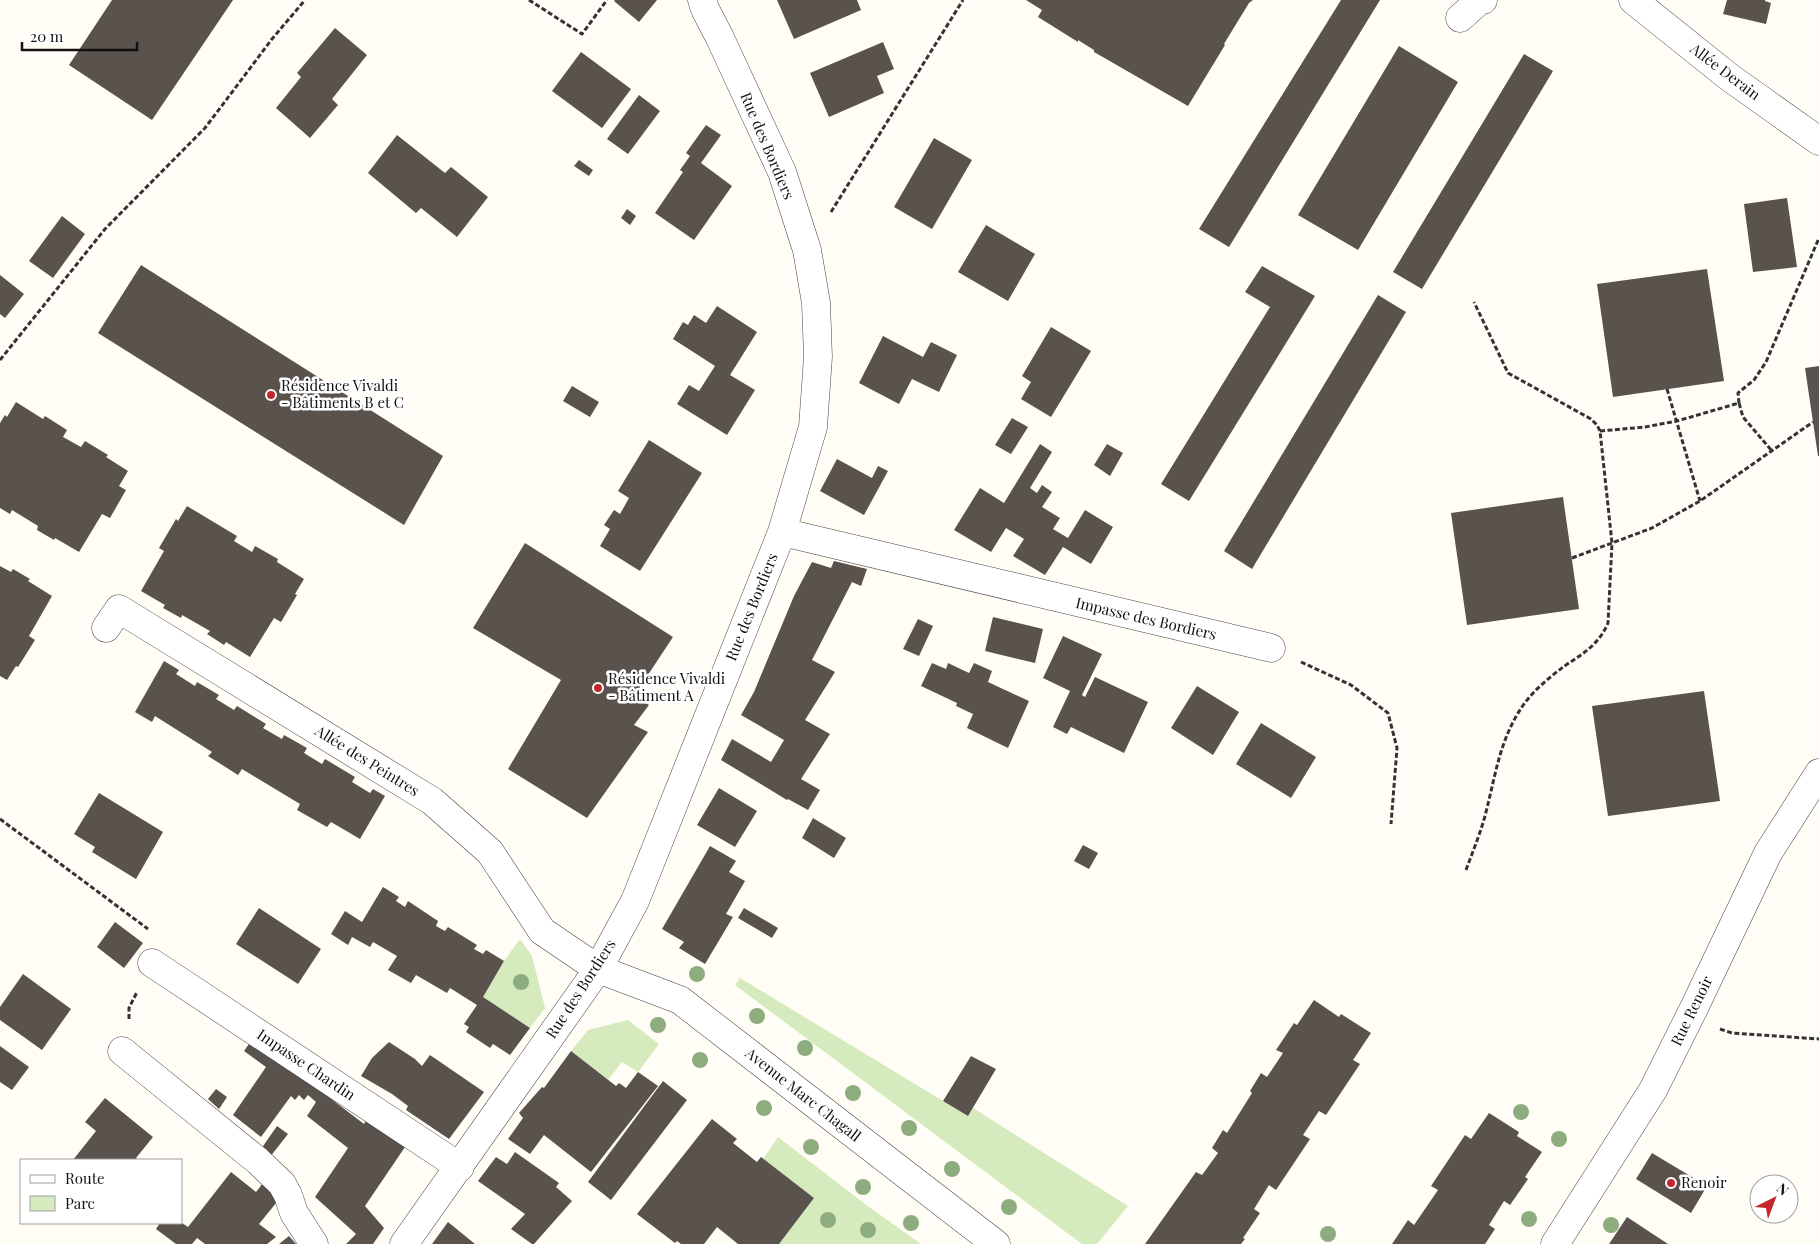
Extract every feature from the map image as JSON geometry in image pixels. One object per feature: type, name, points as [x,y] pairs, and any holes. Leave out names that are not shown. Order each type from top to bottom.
[{"type":"street","name":"Rue des Bordiers","points":[[404,1244],[598,969],[635,901],[782,532],[813,427],[818,357],[816,303],[806,250],[782,172],[702,0]]},
{"type":"street","points":[[1460,18],[1480,0],[1483,0]]},
{"type":"street","name":"Allée Derain","points":[[1633,0],[1729,77],[1819,141]]},
{"type":"street","name":"Impasse des Bordiers","points":[[782,532],[905,563],[1271,648]]},
{"type":"street","name":"Allée des Peintres","points":[[106,628],[118,609],[432,801],[490,852],[542,931],[598,969]]},
{"type":"street","name":"Rue Renoir","points":[[1555,1244],[1653,1090],[1689,1020],[1768,853],[1819,773]]},
{"type":"street","name":"Impasse Chardin","points":[[152,963],[460,1167]]},
{"type":"street","name":"Avenue Marc Chagall","points":[[598,969],[680,1000],[996,1244]]},
{"type":"street","points":[[122,1051],[258,1161],[282,1184],[294,1213],[314,1244]]},
{"type":"path","points":[[0,360],[105,228],[205,128],[272,39],[305,0]]},
{"type":"path","points":[[530,0],[582,34],[607,0]]},
{"type":"path","points":[[806,250],[963,0]]},
{"type":"path","points":[[1772,451],[1743,417],[1738,393],[1754,380],[1766,362],[1819,238]]},
{"type":"path","points":[[1466,870],[1482,827],[1499,753],[1514,718],[1544,682],[1593,647],[1606,630],[1608,624],[1612,543],[1600,431],[1597,425],[1591,419],[1508,373],[1474,302]]},
{"type":"path","points":[[1667,389],[1700,501]]},
{"type":"path","points":[[1600,431],[1645,427],[1677,421],[1739,403]]},
{"type":"path","points":[[1572,558],[1652,528],[1700,501],[1813,422]]},
{"type":"path","points":[[1271,648],[1351,685],[1388,713],[1397,748],[1391,824]]},
{"type":"path","points":[[0,819],[160,938],[152,963],[129,1008],[129,1036],[122,1051]]},
{"type":"path","points":[[1689,1020],[1732,1033],[1819,1039]]},
{"type":"green space","points":[[520,939],[532,956],[545,1008],[530,1028],[483,997],[504,961]]},
{"type":"green space","points":[[740,978],[968,1116],[973,1108],[1128,1206],[1097,1244],[1082,1244],[735,985]]},
{"type":"green space","points":[[628,1020],[659,1044],[638,1072],[622,1062],[608,1080],[571,1051],[588,1030]]},
{"type":"green space","points":[[778,1137],[865,1204],[921,1244],[779,1244],[814,1198],[763,1159]]},
{"type":"building","points":[[112,0],[233,0],[152,120],[69,65]]},
{"type":"building","points":[[615,0],[657,0],[639,22]]},
{"type":"building","points":[[777,0],[857,0],[861,10],[794,39]]},
{"type":"building","points":[[1026,0],[1253,0],[1249,3],[1188,106],[1094,52],[1094,50],[1078,40],[1078,42],[1038,17],[1042,10]]},
{"type":"building","points":[[1341,0],[1380,0],[1229,247],[1199,229]]},
{"type":"building","points":[[1727,0],[1765,0],[1771,3],[1766,24],[1723,14]]},
{"type":"building","points":[[335,28],[367,55],[332,99],[338,105],[310,138],[276,108],[301,77],[297,73]]},
{"type":"building","points":[[883,42],[894,69],[877,76],[884,93],[829,117],[810,73]]},
{"type":"building","points":[[1399,46],[1458,82],[1358,250],[1298,215]]},
{"type":"building","points":[[581,52],[631,89],[602,128],[552,91]]},
{"type":"building","points":[[1524,54],[1553,71],[1422,289],[1393,272]]},
{"type":"building","points":[[639,95],[660,111],[628,154],[607,139]]},
{"type":"building","points":[[706,125],[721,135],[701,163],[732,186],[694,240],[655,213],[683,172],[680,170],[690,156],[686,153]]},
{"type":"building","points":[[397,135],[445,173],[451,167],[488,197],[457,237],[421,208],[416,213],[368,173]]},
{"type":"building","points":[[934,138],[972,160],[932,229],[894,207]]},
{"type":"building","points":[[579,160],[593,170],[589,176],[574,166]]},
{"type":"building","points":[[1787,198],[1797,267],[1753,272],[1744,204]]},
{"type":"building","points":[[627,209],[636,216],[630,225],[621,218]]},
{"type":"building","points":[[62,216],[85,234],[53,278],[29,261]]},
{"type":"building","points":[[986,225],[1035,254],[1008,301],[958,272]]},
{"type":"building","name":"Résidence Vivaldi - Bâtiments B et C","points":[[141,265],[443,456],[404,525],[98,333]]},
{"type":"building","points":[[1262,266],[1315,296],[1189,501],[1161,484],[1270,307],[1245,292]]},
{"type":"building","points":[[1707,269],[1724,381],[1613,397],[1597,284]]},
{"type":"building","points":[[0,275],[24,294],[5,318],[0,314]]},
{"type":"building","points":[[1378,295],[1406,312],[1252,569],[1224,551]]},
{"type":"building","points":[[717,306],[757,332],[730,375],[755,390],[727,435],[677,404],[689,385],[699,391],[715,366],[673,339],[683,322],[688,325],[694,315],[706,323]]},
{"type":"building","points":[[1051,327],[1091,351],[1051,417],[1021,399],[1031,382],[1022,376]]},
{"type":"building","points":[[883,336],[923,357],[931,342],[957,355],[939,392],[912,379],[899,404],[859,383]]},
{"type":"building","points":[[1819,366],[1819,456],[1818,456],[1805,368]]},
{"type":"building","points":[[572,386],[599,402],[590,417],[563,401]]},
{"type":"building","points":[[16,402],[43,419],[45,416],[67,430],[63,437],[81,447],[85,441],[108,455],[106,457],[128,471],[119,486],[126,490],[110,518],[102,514],[79,552],[37,530],[38,526],[12,510],[10,514],[0,508],[0,423],[5,415],[7,417]]},
{"type":"building","points":[[1012,418],[1028,427],[1011,454],[995,445]]},
{"type":"building","points":[[649,440],[702,473],[640,571],[600,546],[610,529],[604,525],[614,510],[620,514],[629,498],[618,491]]},
{"type":"building","points":[[1040,444],[1052,452],[1030,488],[1037,493],[1042,485],[1052,492],[1042,507],[1060,518],[1053,529],[1068,538],[1085,510],[1113,527],[1091,564],[1063,547],[1045,575],[1013,556],[1024,539],[1006,528],[991,552],[954,530],[980,488],[1004,503]]},
{"type":"building","points":[[1107,444],[1123,453],[1110,476],[1094,465]]},
{"type":"building","points":[[837,459],[872,478],[878,466],[888,471],[864,515],[820,491]]},
{"type":"building","points":[[1563,497],[1579,609],[1467,625],[1451,513]]},
{"type":"building","points":[[187,506],[237,536],[234,541],[252,552],[255,546],[278,559],[277,562],[304,579],[281,622],[274,618],[250,657],[226,642],[224,645],[207,634],[210,631],[182,615],[181,618],[163,608],[165,605],[141,591],[164,551],[159,548],[176,519],[178,521]]},
{"type":"building","name":"Résidence Vivaldi - Bâtiment A","points":[[525,543],[673,637],[634,696],[649,705],[634,725],[648,732],[587,818],[508,769],[561,680],[473,628]]},
{"type":"building","points":[[834,561],[867,569],[861,586],[852,582],[812,660],[835,672],[805,720],[830,734],[801,779],[820,790],[808,810],[787,800],[721,760],[732,739],[771,762],[784,740],[741,715],[754,692],[794,596],[812,562],[831,568]]},
{"type":"building","points":[[0,566],[11,572],[13,569],[52,596],[29,636],[35,640],[18,667],[16,666],[7,680],[0,676]]},
{"type":"building","points":[[993,617],[1043,629],[1035,663],[985,651]]},
{"type":"building","points":[[918,619],[933,626],[919,656],[903,649]]},
{"type":"building","points":[[1063,636],[1102,654],[1082,695],[1085,697],[1095,677],[1148,702],[1124,753],[1071,727],[1067,734],[1053,727],[1070,691],[1043,678]]},
{"type":"building","points":[[164,661],[179,670],[176,674],[195,686],[197,682],[219,695],[216,699],[234,710],[237,706],[266,724],[263,728],[282,739],[284,735],[307,748],[304,753],[322,764],[325,759],[355,777],[352,782],[370,793],[373,789],[385,796],[360,839],[331,822],[327,827],[297,810],[300,804],[242,769],[238,775],[208,756],[212,752],[155,716],[152,722],[135,712]]},
{"type":"building","points":[[932,663],[946,669],[948,663],[969,673],[974,663],[992,671],[988,682],[1029,701],[1008,748],[967,728],[973,714],[956,706],[957,703],[921,686]]},
{"type":"building","points":[[1197,686],[1239,712],[1213,755],[1171,728]]},
{"type":"building","points":[[1704,691],[1720,801],[1608,816],[1592,706]]},
{"type":"building","points":[[1261,723],[1316,757],[1291,798],[1236,764]]},
{"type":"building","points":[[719,788],[757,811],[735,847],[697,825]]},
{"type":"building","points":[[99,793],[163,832],[136,879],[92,852],[95,847],[74,834]]},
{"type":"building","points":[[813,818],[846,838],[834,858],[802,838]]},
{"type":"building","points":[[1083,845],[1098,853],[1089,869],[1074,861]]},
{"type":"building","points":[[710,846],[736,861],[729,872],[745,881],[726,914],[733,917],[705,964],[679,948],[684,942],[662,929]]},
{"type":"building","points":[[383,887],[399,897],[396,901],[405,907],[408,901],[438,921],[436,926],[445,931],[448,927],[477,945],[474,949],[483,954],[486,950],[504,961],[483,997],[530,1028],[510,1055],[493,1044],[490,1048],[466,1032],[469,1027],[464,1024],[477,1005],[450,988],[447,993],[416,975],[411,983],[388,970],[397,956],[373,942],[370,947],[352,937],[348,945],[331,934],[345,911],[362,922]]},
{"type":"building","points":[[259,908],[321,949],[298,984],[236,944]]},
{"type":"building","points":[[744,908],[778,928],[772,938],[738,918]]},
{"type":"building","points":[[115,922],[143,943],[124,968],[97,947]]},
{"type":"building","points":[[23,974],[71,1009],[42,1050],[0,1020],[0,1007]]},
{"type":"building","points":[[1314,1000],[1339,1017],[1341,1014],[1371,1033],[1353,1060],[1360,1064],[1326,1115],[1319,1111],[1303,1135],[1310,1139],[1276,1190],[1269,1185],[1254,1209],[1260,1213],[1243,1238],[1245,1239],[1241,1244],[1145,1244],[1196,1172],[1202,1175],[1218,1153],[1212,1148],[1223,1130],[1227,1133],[1252,1093],[1250,1091],[1261,1073],[1267,1077],[1283,1053],[1276,1050],[1294,1023],[1297,1025]]},
{"type":"building","points":[[251,1041],[328,1092],[326,1095],[364,1124],[367,1119],[405,1147],[365,1206],[384,1228],[373,1244],[346,1244],[356,1234],[315,1197],[348,1148],[307,1116],[316,1102],[308,1095],[304,1100],[299,1095],[295,1100],[291,1096],[261,1137],[233,1115],[266,1067],[244,1051]]},
{"type":"building","points":[[389,1042],[415,1059],[422,1066],[430,1055],[484,1092],[449,1139],[406,1110],[408,1106],[392,1094],[361,1076],[372,1058]]},
{"type":"building","points":[[0,1046],[29,1067],[12,1090],[0,1082]]},
{"type":"building","points":[[571,1051],[616,1086],[619,1083],[626,1088],[638,1072],[658,1086],[591,1172],[544,1135],[530,1154],[508,1139],[523,1118],[519,1113],[542,1087],[544,1088]]},
{"type":"building","points":[[971,1056],[996,1069],[968,1116],[943,1101]]},
{"type":"building","points":[[663,1081],[687,1100],[611,1200],[588,1182]]},
{"type":"building","points":[[216,1089],[227,1097],[219,1109],[208,1099]]},
{"type":"building","points":[[105,1098],[153,1137],[137,1159],[74,1159],[96,1131],[85,1122]]},
{"type":"building","points":[[1489,1113],[1519,1132],[1517,1136],[1542,1152],[1525,1177],[1528,1179],[1510,1205],[1504,1201],[1489,1225],[1495,1229],[1485,1244],[1392,1244],[1408,1220],[1414,1225],[1438,1190],[1431,1186],[1465,1135],[1471,1139]]},
{"type":"building","points":[[712,1119],[737,1139],[733,1143],[757,1162],[761,1157],[814,1198],[779,1244],[738,1244],[717,1227],[704,1244],[681,1244],[677,1241],[675,1243],[637,1214]]},
{"type":"building","points":[[277,1126],[288,1134],[270,1157],[261,1149]]},
{"type":"building","points":[[515,1152],[559,1183],[556,1187],[572,1201],[534,1244],[511,1229],[525,1214],[478,1181],[496,1157],[507,1164]]},
{"type":"building","name":"Renoir","points":[[1652,1153],[1707,1186],[1691,1213],[1636,1179]]},
{"type":"building","points":[[231,1172],[256,1192],[263,1183],[281,1197],[259,1224],[276,1237],[267,1244],[205,1244],[197,1238],[192,1244],[176,1244],[156,1229],[159,1224],[182,1223],[188,1227]]},
{"type":"building","points":[[1627,1217],[1668,1244],[1609,1244]]},
{"type":"building","points":[[448,1222],[475,1244],[432,1244]]},
{"type":"building","points":[[289,1236],[296,1244],[279,1244]]},
{"type":"place","name":"Résidence Vivaldi - Bâtiments B et C","points":[[271,395]]},
{"type":"place","name":"Résidence Vivaldi - Bâtiment A","points":[[598,688]]},
{"type":"place","name":"Renoir","points":[[1671,1183]]}]
